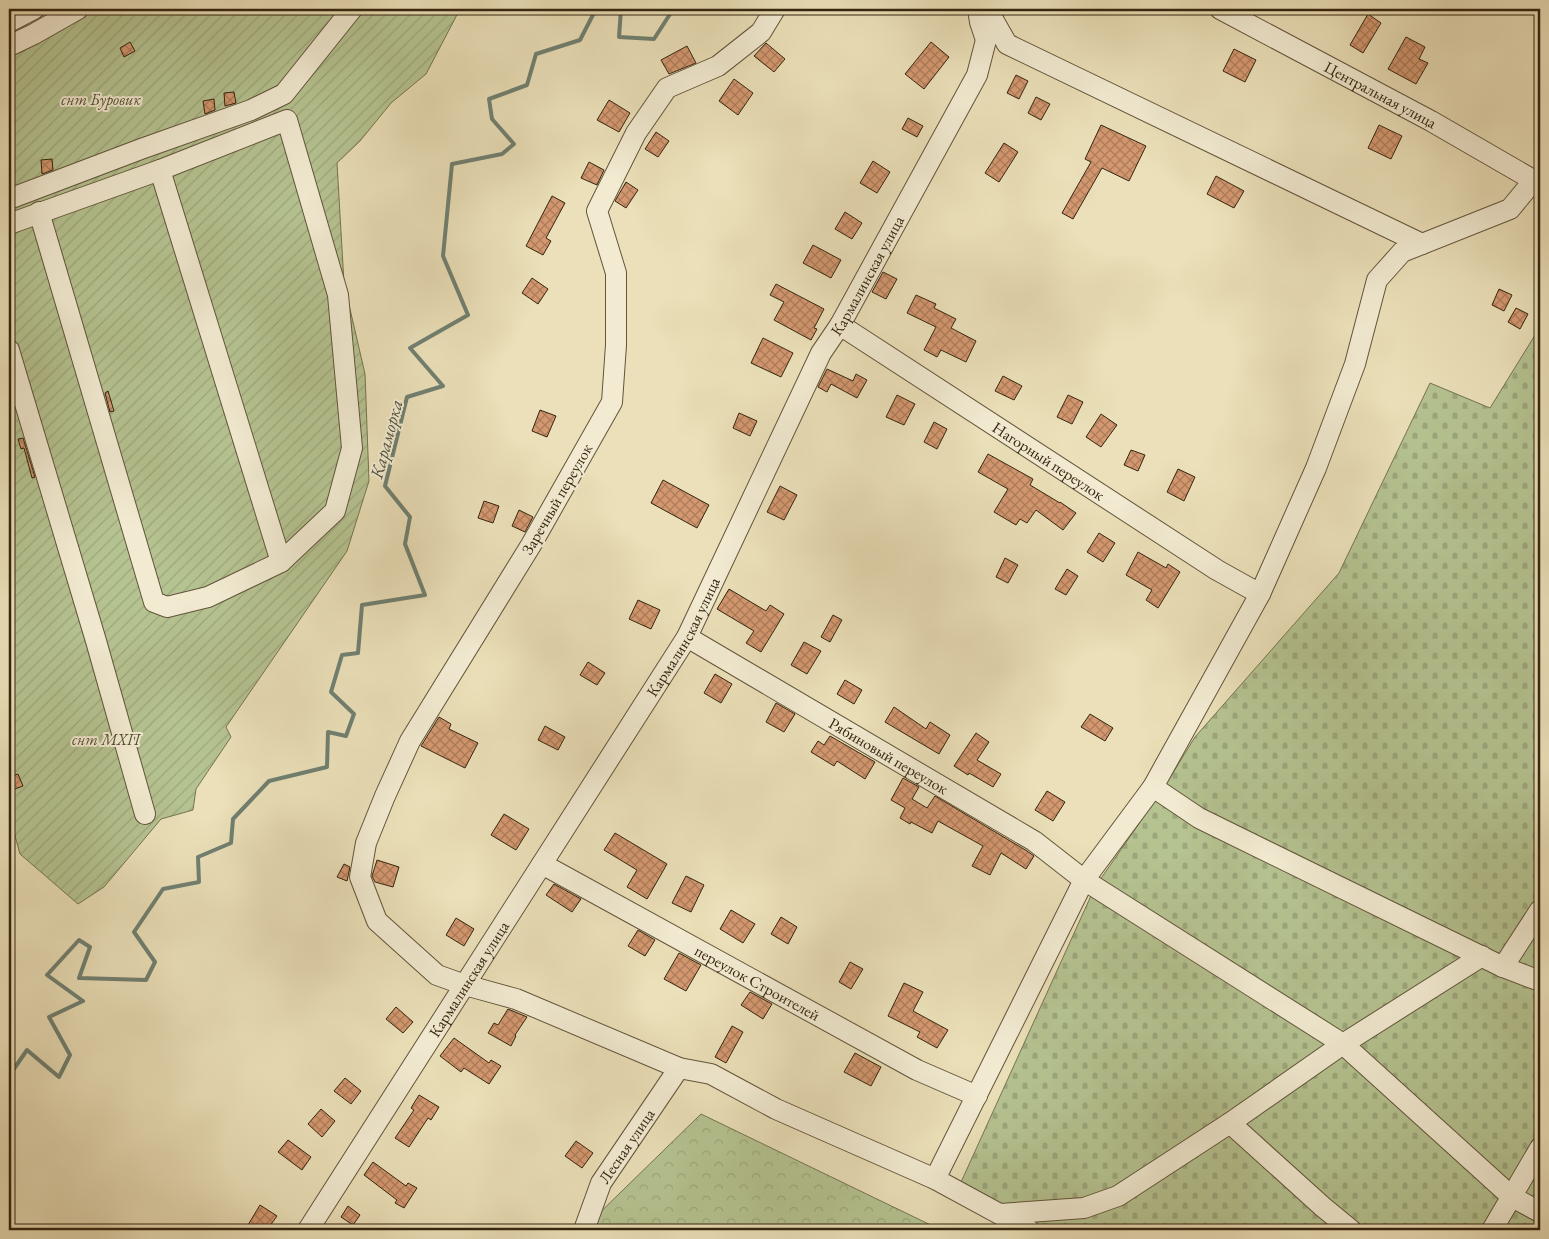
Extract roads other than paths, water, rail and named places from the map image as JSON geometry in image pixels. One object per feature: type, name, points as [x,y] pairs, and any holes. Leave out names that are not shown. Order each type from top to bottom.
[{"type":"street","points":[[9,22],[34,9]]},
{"type":"street","points":[[9,46],[78,9]]},
{"type":"street","points":[[9,199],[251,110],[284,94],[352,9]]},
{"type":"street","name":"Заречный переулок","points":[[775,9],[761,32],[718,66],[667,88],[636,133],[597,211],[616,273],[616,345],[612,402],[531,545],[410,741],[366,843],[360,877],[376,921],[437,975],[516,999],[679,1068],[710,1074],[776,1108],[935,1179],[1028,1230]]},
{"type":"street","name":"Кармалинская улица","points":[[308,1230],[687,637],[821,354],[840,325],[977,75],[986,40],[978,9]]},
{"type":"street","points":[[987,9],[1006,44],[1422,244]]},
{"type":"street","name":"Центральная улица","points":[[1220,9],[1431,121],[1537,182]]},
{"type":"street","points":[[9,224],[39,212],[160,170],[287,120],[338,295],[352,448],[336,511],[281,562],[208,597],[166,607],[154,602],[39,212]]},
{"type":"street","points":[[160,170],[281,562]]},
{"type":"street","points":[[935,1179],[1084,880],[1154,787],[1260,594],[1316,468],[1354,364],[1377,280],[1402,252],[1510,209],[1537,182]]},
{"type":"street","name":"Нагорный переулок","points":[[840,325],[1217,570],[1260,594]]},
{"type":"street","points":[[9,350],[96,641],[145,814]]},
{"type":"street","name":"Рябиновый переулок","points":[[687,637],[1034,841],[1084,880],[1343,1044],[1512,1197],[1540,1212]]},
{"type":"street","points":[[1154,787],[1199,818],[1503,967],[1540,981]]},
{"type":"street","name":"переулок Строителей","points":[[542,864],[917,1070],[977,1096]]},
{"type":"street","points":[[1503,967],[1540,910]]},
{"type":"street","points":[[1000,1214],[1084,1208],[1118,1196],[1343,1044],[1482,956]]},
{"type":"street","name":"Лесная улица","points":[[584,1230],[601,1183],[679,1068]]},
{"type":"street","points":[[1230,1122],[1323,1207],[1352,1230]]},
{"type":"street","points":[[1492,1230],[1540,1148]]},
{"type":"waterway","name":"Караморка","points":[[9,1076],[27,1050],[59,1077],[70,1055],[49,1017],[83,1001],[47,975],[79,940],[90,947],[79,978],[146,980],[155,962],[134,932],[163,889],[199,882],[198,857],[231,843],[233,819],[269,781],[327,767],[328,732],[346,736],[354,714],[331,692],[342,655],[358,653],[362,605],[425,595],[405,544],[410,517],[385,486],[407,397],[443,386],[410,348],[468,315],[443,256],[452,164],[502,154],[514,144],[492,119],[489,99],[527,85],[536,54],[580,40],[596,9]]},
{"type":"waterway","name":"Караморка","points":[[621,9],[619,37],[654,39],[672,11],[714,13],[715,9]]},
{"type":"waterway","name":"Караморка","points":[[9,1130],[13,1149],[9,1151]]},
{"type":"park label","name":"снт Буровик","points":[[101,99]]},
{"type":"park label","name":"снт МХП","points":[[106,739]]}]
